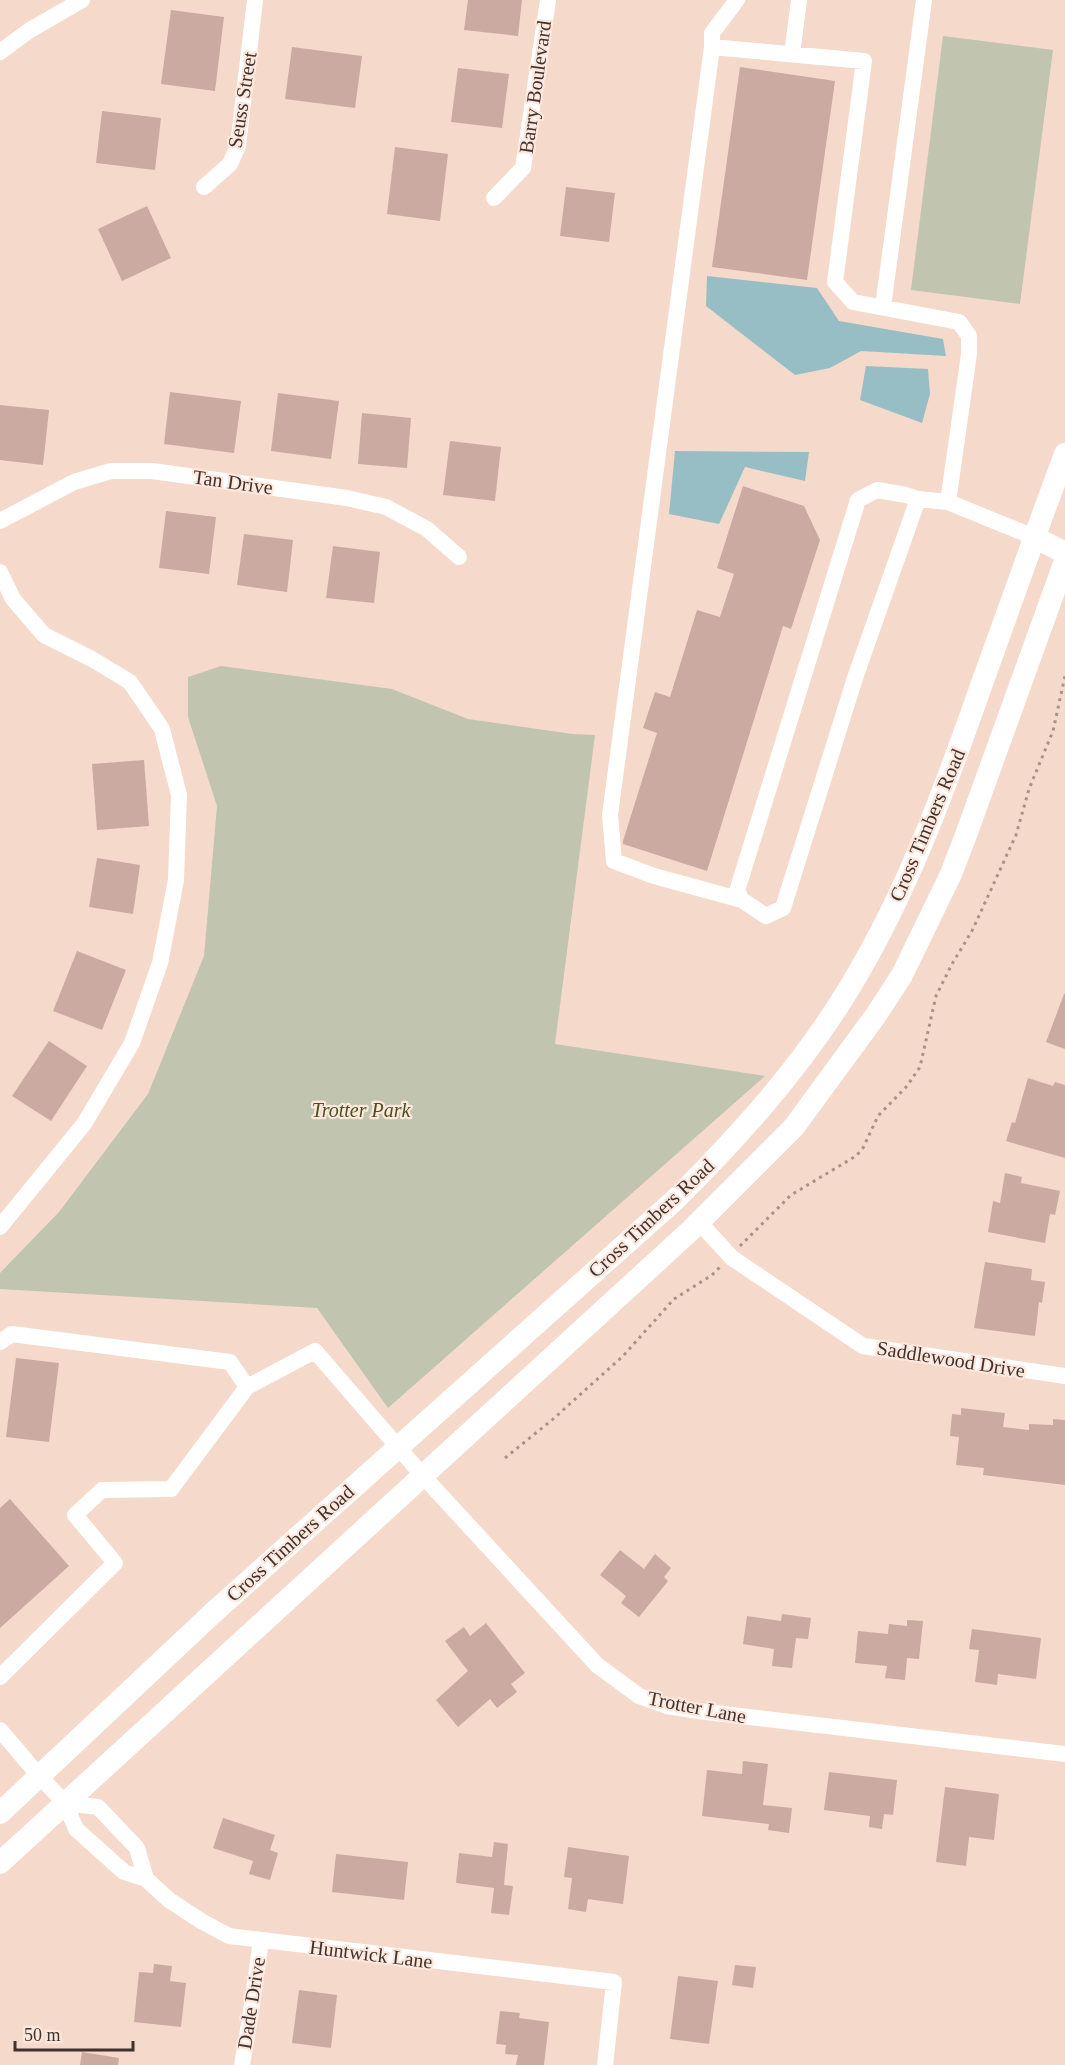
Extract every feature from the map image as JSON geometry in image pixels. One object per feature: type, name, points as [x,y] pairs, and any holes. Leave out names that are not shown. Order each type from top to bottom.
[{"type":"main road","name":"Cross Timbers Road","points":[[0,1813],[214,1612],[684,1190],[723,1152],[792,1072],[839,1004],[877,938],[924,839],[968,725],[1065,454]]},
{"type":"main road","points":[[1034,537],[1065,553]]},
{"type":"main road","name":"Cross Timbers Road","points":[[0,1863],[699,1222],[794,1127],[876,1015],[902,975],[951,874],[1065,561]]},
{"type":"street","points":[[0,51],[30,30],[82,0]]},
{"type":"street","name":"Seuss Street","points":[[204,187],[231,164],[238,146],[255,0]]},
{"type":"street","name":"Barry Boulevard","points":[[494,198],[523,168],[548,0]]},
{"type":"street","points":[[737,0],[712,33],[712,47],[610,815],[614,861],[654,876],[742,900],[766,916],[783,908],[855,678],[918,500]]},
{"type":"street","points":[[792,54],[799,0]]},
{"type":"street","points":[[883,307],[924,0]]},
{"type":"street","points":[[712,47],[864,62],[835,282],[853,302],[959,322],[969,336],[969,354],[948,502]]},
{"type":"street","name":"Tan Drive","points":[[0,521],[74,482],[111,471],[152,471],[347,498],[386,507],[427,529],[459,557]]},
{"type":"street","points":[[742,900],[737,891],[858,500],[877,490],[906,495],[918,500],[948,502],[1034,537]]},
{"type":"street","points":[[0,572],[13,599],[44,635],[92,658],[130,682],[162,729],[179,795],[176,880],[165,939],[160,963],[132,1043],[84,1124],[0,1227]]},
{"type":"street","name":"Saddlewood Drive","points":[[699,1222],[732,1258],[863,1346],[1065,1377]]},
{"type":"street","points":[[0,1342],[12,1334],[230,1362],[247,1387],[171,1488],[102,1490],[75,1515],[115,1563],[0,1677]]},
{"type":"street","name":"Trotter Lane","points":[[247,1387],[315,1351],[423,1476],[597,1665],[639,1696],[668,1706],[698,1711],[1065,1754]]},
{"type":"street","name":"Huntwick Lane","points":[[0,1730],[65,1803],[76,1829],[124,1872],[146,1879],[169,1900],[229,1936],[614,1982],[605,2065]]},
{"type":"street","points":[[65,1803],[98,1807],[137,1848],[146,1879]]},
{"type":"street","name":"Dade Drive","points":[[242,2065],[261,1941]]},
{"type":"green space","points":[[943,36],[1053,50],[1020,304],[911,290]]},
{"type":"green space","name":"Trotter Park","points":[[221,666],[392,689],[468,719],[572,734],[595,735],[555,1044],[765,1076],[388,1408],[317,1308],[0,1289],[0,1273],[59,1212],[148,1094],[204,956],[217,806],[188,717],[188,677]]},
{"type":"water","points":[[707,276],[817,288],[839,321],[943,339],[946,356],[861,351],[830,368],[795,375],[706,306]]},
{"type":"water","points":[[866,366],[928,369],[930,394],[922,423],[860,400]]},
{"type":"water","points":[[675,451],[809,452],[805,481],[745,467],[719,524],[669,514]]},
{"type":"building","points":[[468,0],[522,0],[518,36],[464,30]]},
{"type":"building","points":[[171,10],[224,17],[215,91],[161,84]]},
{"type":"building","points":[[292,47],[362,56],[355,108],[285,99]]},
{"type":"building","points":[[740,67],[835,81],[807,280],[712,267]]},
{"type":"building","points":[[458,68],[509,74],[502,128],[451,122]]},
{"type":"building","points":[[102,111],[161,118],[155,170],[96,163]]},
{"type":"building","points":[[395,147],[448,154],[440,221],[387,214]]},
{"type":"building","points":[[566,187],[615,193],[609,242],[560,236]]},
{"type":"building","points":[[147,206],[171,258],[122,281],[98,229]]},
{"type":"building","points":[[170,392],[241,401],[234,453],[164,444]]},
{"type":"building","points":[[278,393],[339,401],[331,459],[271,451]]},
{"type":"building","points":[[0,405],[49,410],[43,465],[0,460]]},
{"type":"building","points":[[362,413],[411,418],[407,468],[358,464]]},
{"type":"building","points":[[450,441],[501,447],[495,501],[443,495]]},
{"type":"building","points":[[743,486],[804,506],[820,540],[791,629],[783,626],[707,871],[623,844],[623,841],[657,733],[643,728],[655,692],[670,697],[697,610],[720,617],[734,574],[717,568]]},
{"type":"building","points":[[166,511],[216,517],[209,574],[159,568]]},
{"type":"building","points":[[244,534],[293,540],[287,592],[237,585]]},
{"type":"building","points":[[333,546],[380,552],[374,603],[326,598]]},
{"type":"building","points":[[144,760],[149,826],[97,830],[92,764]]},
{"type":"building","points":[[97,858],[140,865],[133,914],[89,907]]},
{"type":"building","points":[[77,951],[126,970],[102,1030],[53,1011]]},
{"type":"building","points":[[1065,994],[1065,1049],[1046,1042]]},
{"type":"building","points":[[49,1041],[87,1066],[51,1121],[12,1096]]},
{"type":"building","points":[[1028,1078],[1053,1086],[1055,1082],[1065,1085],[1065,1158],[1006,1141],[1012,1122],[1015,1123]]},
{"type":"building","points":[[1005,1173],[1022,1177],[1021,1183],[1060,1191],[1055,1215],[1050,1214],[1045,1243],[988,1232],[993,1201],[1000,1203]]},
{"type":"building","points":[[985,1262],[1032,1269],[1031,1280],[1045,1282],[1042,1303],[1039,1302],[1035,1336],[974,1328]]},
{"type":"building","points":[[16,1358],[59,1363],[49,1442],[6,1437]]},
{"type":"building","points":[[961,1408],[1005,1413],[1003,1427],[1029,1430],[1029,1424],[1053,1425],[1053,1419],[1065,1420],[1065,1485],[983,1475],[984,1468],[956,1465],[959,1437],[950,1436],[952,1414],[961,1415]]},
{"type":"building","points":[[10,1499],[69,1566],[0,1628],[0,1508]]},
{"type":"building","points":[[620,1550],[644,1569],[655,1554],[671,1568],[664,1577],[668,1581],[639,1617],[621,1603],[626,1596],[600,1575]]},
{"type":"building","points":[[782,1614],[811,1618],[808,1639],[796,1638],[792,1668],[772,1666],[774,1649],[743,1644],[747,1616],[781,1621]]},
{"type":"building","points":[[907,1620],[923,1621],[919,1659],[907,1658],[905,1680],[885,1678],[887,1666],[855,1663],[858,1631],[888,1634],[889,1624],[907,1626]]},
{"type":"building","points":[[486,1623],[525,1673],[511,1684],[517,1692],[497,1708],[490,1699],[458,1727],[436,1700],[468,1671],[445,1641],[464,1627],[470,1636]]},
{"type":"building","points":[[972,1629],[1041,1638],[1036,1679],[998,1674],[997,1685],[975,1682],[979,1650],[969,1649]]},
{"type":"building","points":[[743,1761],[768,1764],[763,1805],[792,1808],[789,1833],[768,1830],[769,1824],[702,1816],[707,1770],[742,1774]]},
{"type":"building","points":[[829,1772],[897,1780],[893,1815],[884,1814],[882,1829],[869,1827],[870,1816],[824,1810]]},
{"type":"building","points":[[945,1787],[999,1794],[994,1840],[969,1837],[966,1866],[936,1862]]},
{"type":"building","points":[[223,1818],[275,1835],[270,1850],[278,1853],[270,1880],[249,1874],[253,1861],[213,1848]]},
{"type":"building","points":[[494,1842],[508,1844],[504,1885],[513,1886],[509,1915],[491,1913],[494,1888],[456,1883],[459,1853],[492,1857]]},
{"type":"building","points":[[568,1847],[629,1856],[623,1904],[588,1899],[586,1912],[568,1909],[572,1878],[564,1877]]},
{"type":"building","points":[[336,1854],[408,1862],[404,1900],[332,1892]]},
{"type":"building","points":[[154,1964],[172,1966],[170,1981],[186,1983],[181,2027],[134,2022],[139,1972],[153,1973]]},
{"type":"building","points":[[735,1965],[756,1967],[753,1988],[732,1985]]},
{"type":"building","points":[[678,1976],[718,1981],[709,2044],[670,2039]]},
{"type":"building","points":[[299,1990],[337,1995],[331,2048],[292,2043]]},
{"type":"building","points":[[500,2011],[520,2013],[519,2018],[549,2022],[544,2065],[516,2065],[518,2055],[505,2054],[506,2045],[496,2044]]},
{"type":"building","points":[[82,2052],[119,2058],[118,2065],[80,2065]]}]
